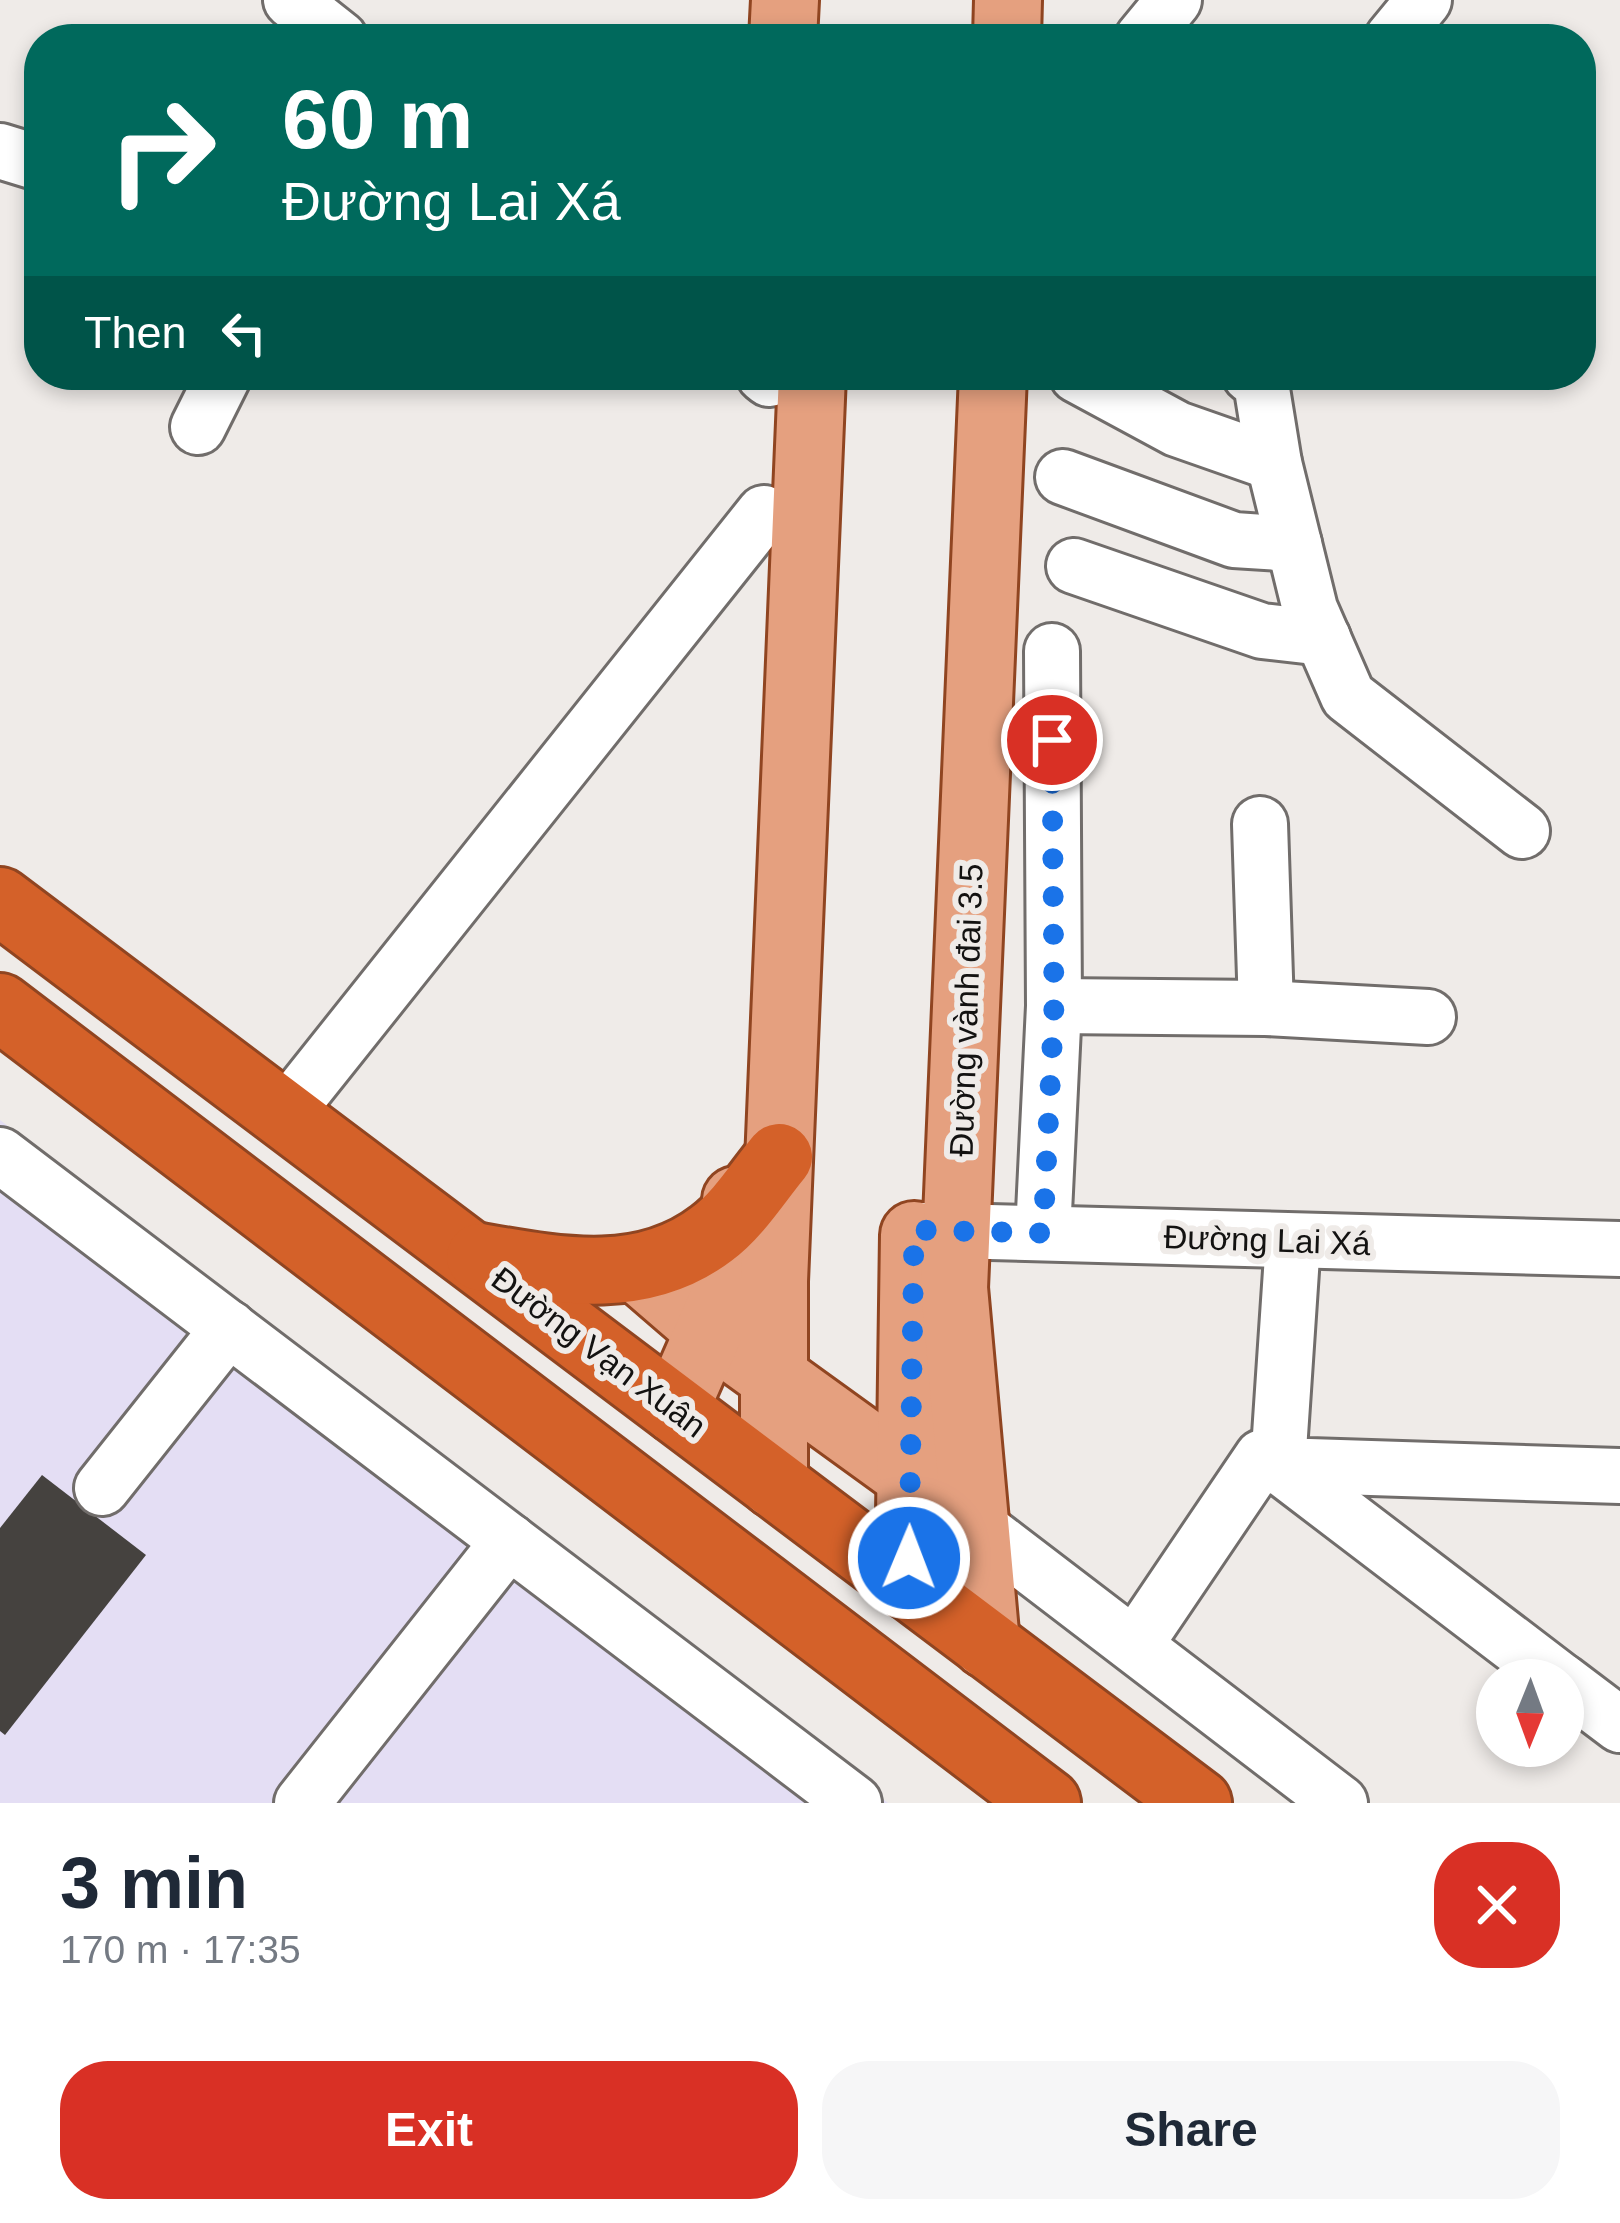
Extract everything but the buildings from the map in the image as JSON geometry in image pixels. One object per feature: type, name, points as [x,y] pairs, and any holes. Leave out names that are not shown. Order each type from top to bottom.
[{"type":"highway","name":"Đường Vạn Xuân","points":[[0,901],[1198,1803]]},
{"type":"highway","points":[[0,1006],[1047,1803]]},
{"type":"highway","points":[[471,1256],[599,1273],[680,1255],[716,1232],[779,1157]]},
{"type":"main road","points":[[675,1409],[732,1279],[764,513],[777,390]]},
{"type":"main road","points":[[774,1484],[779,390]]},
{"type":"main road","name":"Đường vành đai 3.5","points":[[949,390],[936,1230],[954,1288],[986,1644]]},
{"type":"main road","name":"Đường vành đai 3.5","points":[[909,1586],[910,1474],[936,1230],[992,390]]},
{"type":"main road","points":[[638,1268],[710,1331],[975,1524]]},
{"type":"street","points":[[291,0],[321,24]]},
{"type":"street","points":[[1154,24],[1174,0]]},
{"type":"street","points":[[1404,24],[1424,0]]},
{"type":"street","points":[[198,427],[216,390]]},
{"type":"street","points":[[1105,390],[1178,429],[1274,463]]},
{"type":"street","points":[[1262,390],[1274,463],[1310,609],[1348,697],[1522,831]]},
{"type":"street","points":[[1063,477],[1234,540],[1294,544]]},
{"type":"street","points":[[285,1114],[764,513]]},
{"type":"street","points":[[1074,566],[1262,631],[1323,638]]},
{"type":"street","points":[[1043,1233],[1054,1006],[1052,651]]},
{"type":"street","points":[[1260,824],[1266,1008]]},
{"type":"street","points":[[1054,1006],[1266,1008],[1428,1017]]},
{"type":"street","points":[[0,1154],[854,1803]]},
{"type":"street","name":"Đường Lai Xá","points":[[936,1230],[1620,1249]]},
{"type":"street","points":[[1278,1465],[1292,1241]]},
{"type":"street","points":[[102,1488],[229,1328]]},
{"type":"street","points":[[1135,1645],[1262,1457],[1533,1659]]},
{"type":"street","points":[[1278,1465],[1620,1476]]},
{"type":"street","points":[[975,1524],[1340,1803]]},
{"type":"street","points":[[302,1803],[508,1541]]},
{"type":"street","points":[[1584,1698],[1620,1725]]},
{"type":"shaded area","points":[[0,1120],[888,1803],[0,1803]]},
{"type":"route","points":[[909,1558],[914,1230],[1043,1233],[1054,1006],[1052,740]]}]
